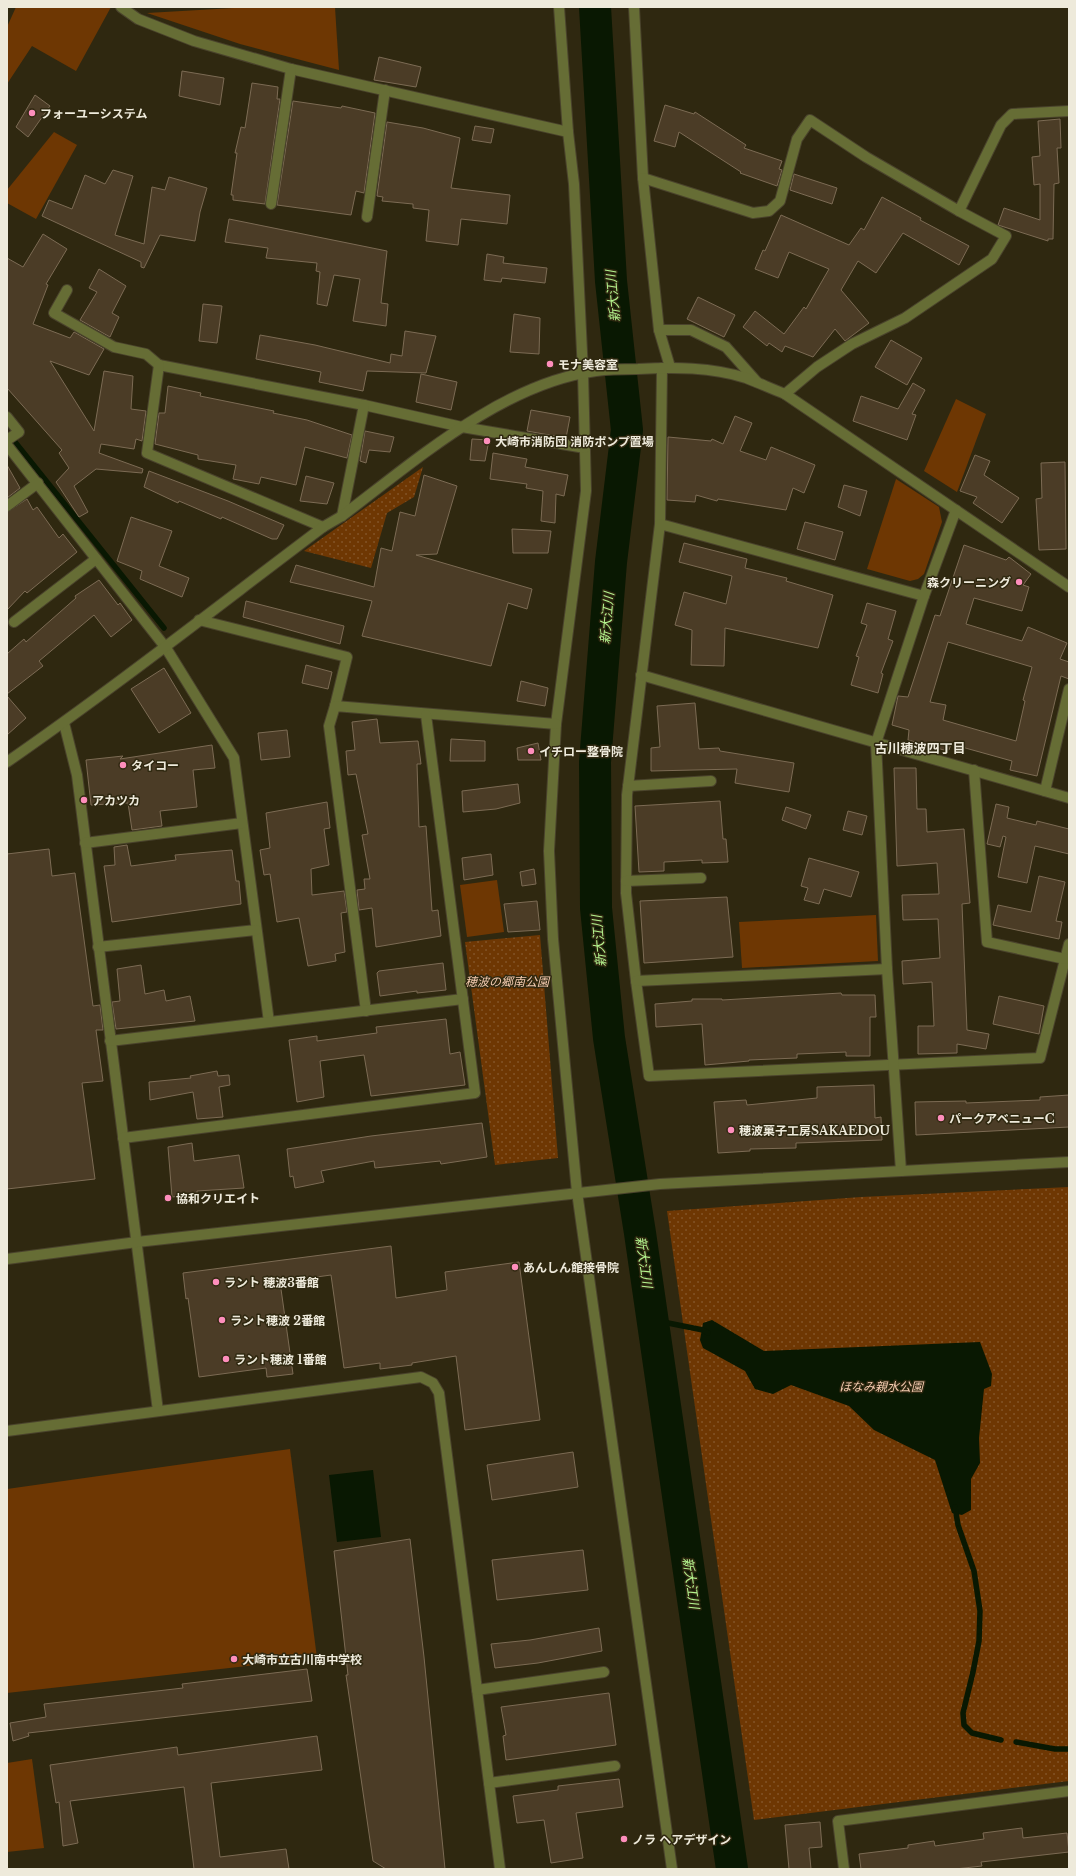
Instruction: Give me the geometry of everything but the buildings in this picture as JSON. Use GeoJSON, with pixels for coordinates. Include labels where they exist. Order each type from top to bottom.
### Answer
{"type":"FeatureCollection","features":[{"type":"Feature","properties":{"kind":"street"},"geometry":{"type":"LineString","coordinates":[[121,7],[138,19],[194,41],[291,69],[568,132]]}},
{"type":"Feature","properties":{"kind":"street"},"geometry":{"type":"LineString","coordinates":[[559,7],[568,132],[574,184],[583,373],[586,491],[556,724],[549,852],[553,939],[577,1192],[672,1869]]}},
{"type":"Feature","properties":{"kind":"street"},"geometry":{"type":"LineString","coordinates":[[634,7],[643,178],[658,330],[666,368],[660,524],[628,786],[626,881],[636,981],[649,1076],[1040,1058],[1069,944]]}},
{"type":"Feature","properties":{"kind":"street"},"geometry":{"type":"LineString","coordinates":[[271,204],[291,69]]}},
{"type":"Feature","properties":{"kind":"street"},"geometry":{"type":"LineString","coordinates":[[367,217],[386,90]]}},
{"type":"Feature","properties":{"kind":"street"},"geometry":{"type":"LineString","coordinates":[[959,211],[1001,124],[1012,114],[1069,111]]}},
{"type":"Feature","properties":{"kind":"street"},"geometry":{"type":"LineString","coordinates":[[643,178],[753,213],[769,211],[780,201],[797,139],[810,120],[866,157],[959,211],[1006,236],[992,259],[906,318],[852,344],[817,367],[785,394]]}},
{"type":"Feature","properties":{"kind":"street"},"geometry":{"type":"LineString","coordinates":[[67,290],[54,313],[114,347],[146,354],[159,365],[364,405],[462,427],[585,448]]}},
{"type":"Feature","properties":{"kind":"street"},"geometry":{"type":"LineString","coordinates":[[658,330],[691,330],[726,347],[760,384]]}},
{"type":"Feature","properties":{"kind":"street"},"geometry":{"type":"LineString","coordinates":[[159,365],[147,453],[323,527]]}},
{"type":"Feature","properties":{"kind":"street"},"geometry":{"type":"LineString","coordinates":[[7,762],[64,723],[166,648],[199,620],[323,527],[342,516],[462,427],[499,405],[533,388],[596,370],[666,368],[710,370],[745,378],[785,394],[1069,587]]}},
{"type":"Feature","properties":{"kind":"street"},"geometry":{"type":"LineString","coordinates":[[342,516],[364,405]]}},
{"type":"Feature","properties":{"kind":"street"},"geometry":{"type":"LineString","coordinates":[[7,417],[19,432],[7,440]]}},
{"type":"Feature","properties":{"kind":"street"},"geometry":{"type":"LineString","coordinates":[[7,444],[166,648],[234,758],[269,1022]]}},
{"type":"Feature","properties":{"kind":"street"},"geometry":{"type":"LineString","coordinates":[[7,506],[38,483]]}},
{"type":"Feature","properties":{"kind":"street"},"geometry":{"type":"LineString","coordinates":[[902,1171],[887,970],[876,743],[924,596],[956,510]]}},
{"type":"Feature","properties":{"kind":"street"},"geometry":{"type":"LineString","coordinates":[[660,524],[924,596]]}},
{"type":"Feature","properties":{"kind":"street"},"geometry":{"type":"LineString","coordinates":[[14,622],[96,559]]}},
{"type":"Feature","properties":{"kind":"street"},"geometry":{"type":"LineString","coordinates":[[199,620],[347,657],[329,726],[366,1011]]}},
{"type":"Feature","properties":{"kind":"street"},"geometry":{"type":"LineString","coordinates":[[641,675],[1069,798]]}},
{"type":"Feature","properties":{"kind":"street"},"geometry":{"type":"LineString","coordinates":[[1045,791],[1069,688]]}},
{"type":"Feature","properties":{"kind":"street"},"geometry":{"type":"LineString","coordinates":[[335,706],[426,715],[556,724]]}},
{"type":"Feature","properties":{"kind":"street"},"geometry":{"type":"LineString","coordinates":[[123,1138],[475,1093],[426,715]]}},
{"type":"Feature","properties":{"kind":"street"},"geometry":{"type":"LineString","coordinates":[[64,723],[77,775],[158,1411]]}},
{"type":"Feature","properties":{"kind":"street"},"geometry":{"type":"LineString","coordinates":[[974,770],[987,942],[1065,959]]}},
{"type":"Feature","properties":{"kind":"street"},"geometry":{"type":"LineString","coordinates":[[628,786],[711,781]]}},
{"type":"Feature","properties":{"kind":"street"},"geometry":{"type":"LineString","coordinates":[[85,843],[242,823]]}},
{"type":"Feature","properties":{"kind":"street"},"geometry":{"type":"LineString","coordinates":[[626,881],[701,878]]}},
{"type":"Feature","properties":{"kind":"street"},"geometry":{"type":"LineString","coordinates":[[98,947],[256,930]]}},
{"type":"Feature","properties":{"kind":"street"},"geometry":{"type":"LineString","coordinates":[[636,981],[887,970]]}},
{"type":"Feature","properties":{"kind":"street"},"geometry":{"type":"LineString","coordinates":[[110,1041],[463,999]]}},
{"type":"Feature","properties":{"kind":"street"},"geometry":{"type":"LineString","coordinates":[[7,1260],[137,1242],[660,1184],[1069,1162]]}},
{"type":"Feature","properties":{"kind":"street"},"geometry":{"type":"LineString","coordinates":[[7,1431],[421,1377],[432,1383],[439,1393],[500,1869]]}},
{"type":"Feature","properties":{"kind":"street"},"geometry":{"type":"LineString","coordinates":[[477,1690],[604,1672]]}},
{"type":"Feature","properties":{"kind":"street"},"geometry":{"type":"LineString","coordinates":[[489,1783],[615,1766]]}},
{"type":"Feature","properties":{"kind":"street"},"geometry":{"type":"LineString","coordinates":[[844,1869],[838,1821],[1069,1791]]}},
{"type":"Feature","properties":{"kind":"green space"},"geometry":{"type":"Polygon","coordinates":[[[16,7],[111,7],[76,71],[32,46],[7,84],[7,27],[16,7]]]}},
{"type":"Feature","properties":{"kind":"green space"},"geometry":{"type":"Polygon","coordinates":[[[251,7],[335,7],[339,70],[240,44],[147,13],[251,7]]]}},
{"type":"Feature","properties":{"kind":"green space"},"geometry":{"type":"Polygon","coordinates":[[[54,132],[77,145],[36,219],[7,203],[7,190],[54,132]]]}},
{"type":"Feature","properties":{"kind":"green space"},"geometry":{"type":"Polygon","coordinates":[[[956,399],[986,414],[957,492],[924,471],[956,399]]]}},
{"type":"Feature","properties":{"kind":"green space"},"geometry":{"type":"Polygon","coordinates":[[[423,467],[414,497],[387,513],[371,568],[304,551],[423,467]]]}},
{"type":"Feature","properties":{"kind":"green space"},"geometry":{"type":"Polygon","coordinates":[[[896,479],[939,507],[942,522],[924,574],[918,579],[910,581],[867,569],[896,479]]]}},
{"type":"Feature","properties":{"kind":"green space"},"geometry":{"type":"Polygon","coordinates":[[[497,880],[504,932],[467,937],[460,885],[497,880]]]}},
{"type":"Feature","properties":{"kind":"green space"},"geometry":{"type":"Polygon","coordinates":[[[876,915],[878,961],[742,968],[739,922],[876,915]]]}},
{"type":"Feature","properties":{"kind":"green space","name":"穂波の郷南公園"},"geometry":{"type":"Polygon","coordinates":[[[540,935],[558,1158],[495,1165],[465,942],[540,935]]]}},
{"type":"Feature","properties":{"kind":"green space","name":"ほなみ親水公園"},"geometry":{"type":"Polygon","coordinates":[[[1069,1187],[1069,1781],[754,1820],[667,1211],[861,1197],[1069,1187]]]}},
{"type":"Feature","properties":{"kind":"green space"},"geometry":{"type":"Polygon","coordinates":[[[290,1449],[317,1658],[7,1693],[7,1489],[290,1449]]]}},
{"type":"Feature","properties":{"kind":"green space"},"geometry":{"type":"Polygon","coordinates":[[[32,1759],[44,1848],[7,1852],[7,1763],[32,1759]]]}},
{"type":"Feature","properties":{"kind":"shaded area"},"geometry":{"type":"Polygon","coordinates":[[[712,1320],[764,1351],[980,1342],[992,1374],[991,1386],[984,1389],[979,1438],[980,1463],[971,1479],[971,1510],[962,1515],[952,1513],[935,1460],[874,1430],[849,1406],[791,1385],[773,1394],[755,1389],[745,1371],[703,1348],[700,1340],[703,1323],[712,1320]]]}},
{"type":"Feature","properties":{"kind":"shaded area"},"geometry":{"type":"Polygon","coordinates":[[[373,1470],[381,1537],[337,1542],[329,1475],[373,1470]]]}},
{"type":"Feature","properties":{"kind":"waterway","name":"新大江川"},"geometry":{"type":"LineString","coordinates":[[595,7],[611,281],[627,430],[611,562],[595,762],[596,908],[609,1038],[640,1233],[732,1869]]}},
{"type":"Feature","properties":{"kind":"waterway"},"geometry":{"type":"LineString","coordinates":[[15,442],[164,628]]}},
{"type":"Feature","properties":{"kind":"waterway"},"geometry":{"type":"LineString","coordinates":[[653,1320],[703,1330],[708,1333]]}},
{"type":"Feature","properties":{"kind":"waterway"},"geometry":{"type":"LineString","coordinates":[[955,1507],[958,1525],[974,1571],[980,1611],[979,1641],[963,1713],[964,1725],[972,1733],[1001,1740]]}},
{"type":"Feature","properties":{"kind":"waterway"},"geometry":{"type":"LineString","coordinates":[[1016,1742],[1055,1749],[1069,1749]]}},
{"type":"Feature","properties":{"kind":"place","name":"フォーユーシステム"},"geometry":{"type":"Point","coordinates":[32,113]}},
{"type":"Feature","properties":{"kind":"place","name":"モナ美容室"},"geometry":{"type":"Point","coordinates":[550,364]}},
{"type":"Feature","properties":{"kind":"place","name":"大崎市消防団 消防ポンプ置場"},"geometry":{"type":"Point","coordinates":[487,441]}},
{"type":"Feature","properties":{"kind":"place","name":"森クリーニング"},"geometry":{"type":"Point","coordinates":[1019,582]}},
{"type":"Feature","properties":{"kind":"place","name":"イチロー整骨院"},"geometry":{"type":"Point","coordinates":[531,751]}},
{"type":"Feature","properties":{"kind":"place","name":"タイコー"},"geometry":{"type":"Point","coordinates":[123,765]}},
{"type":"Feature","properties":{"kind":"place","name":"アカツカ"},"geometry":{"type":"Point","coordinates":[84,800]}},
{"type":"Feature","properties":{"kind":"place","name":"パークアベニューC"},"geometry":{"type":"Point","coordinates":[941,1118]}},
{"type":"Feature","properties":{"kind":"place","name":"穂波菓子工房SAKAEDOU"},"geometry":{"type":"Point","coordinates":[731,1130]}},
{"type":"Feature","properties":{"kind":"place","name":"協和クリエイト"},"geometry":{"type":"Point","coordinates":[168,1198]}},
{"type":"Feature","properties":{"kind":"place","name":"あんしん館接骨院"},"geometry":{"type":"Point","coordinates":[515,1267]}},
{"type":"Feature","properties":{"kind":"place","name":"ラント 穂波3番館"},"geometry":{"type":"Point","coordinates":[216,1282]}},
{"type":"Feature","properties":{"kind":"place","name":"ラント穂波 2番館"},"geometry":{"type":"Point","coordinates":[222,1320]}},
{"type":"Feature","properties":{"kind":"place","name":"ラント穂波 1番館"},"geometry":{"type":"Point","coordinates":[226,1359]}},
{"type":"Feature","properties":{"kind":"place","name":"大崎市立古川南中学校"},"geometry":{"type":"Point","coordinates":[234,1659]}},
{"type":"Feature","properties":{"kind":"place","name":"ノラ ヘアデザイン"},"geometry":{"type":"Point","coordinates":[624,1839]}},
{"type":"Feature","properties":{"kind":"district","name":"古川穂波四丁目"},"geometry":{"type":"Point","coordinates":[920,748]}}]}
